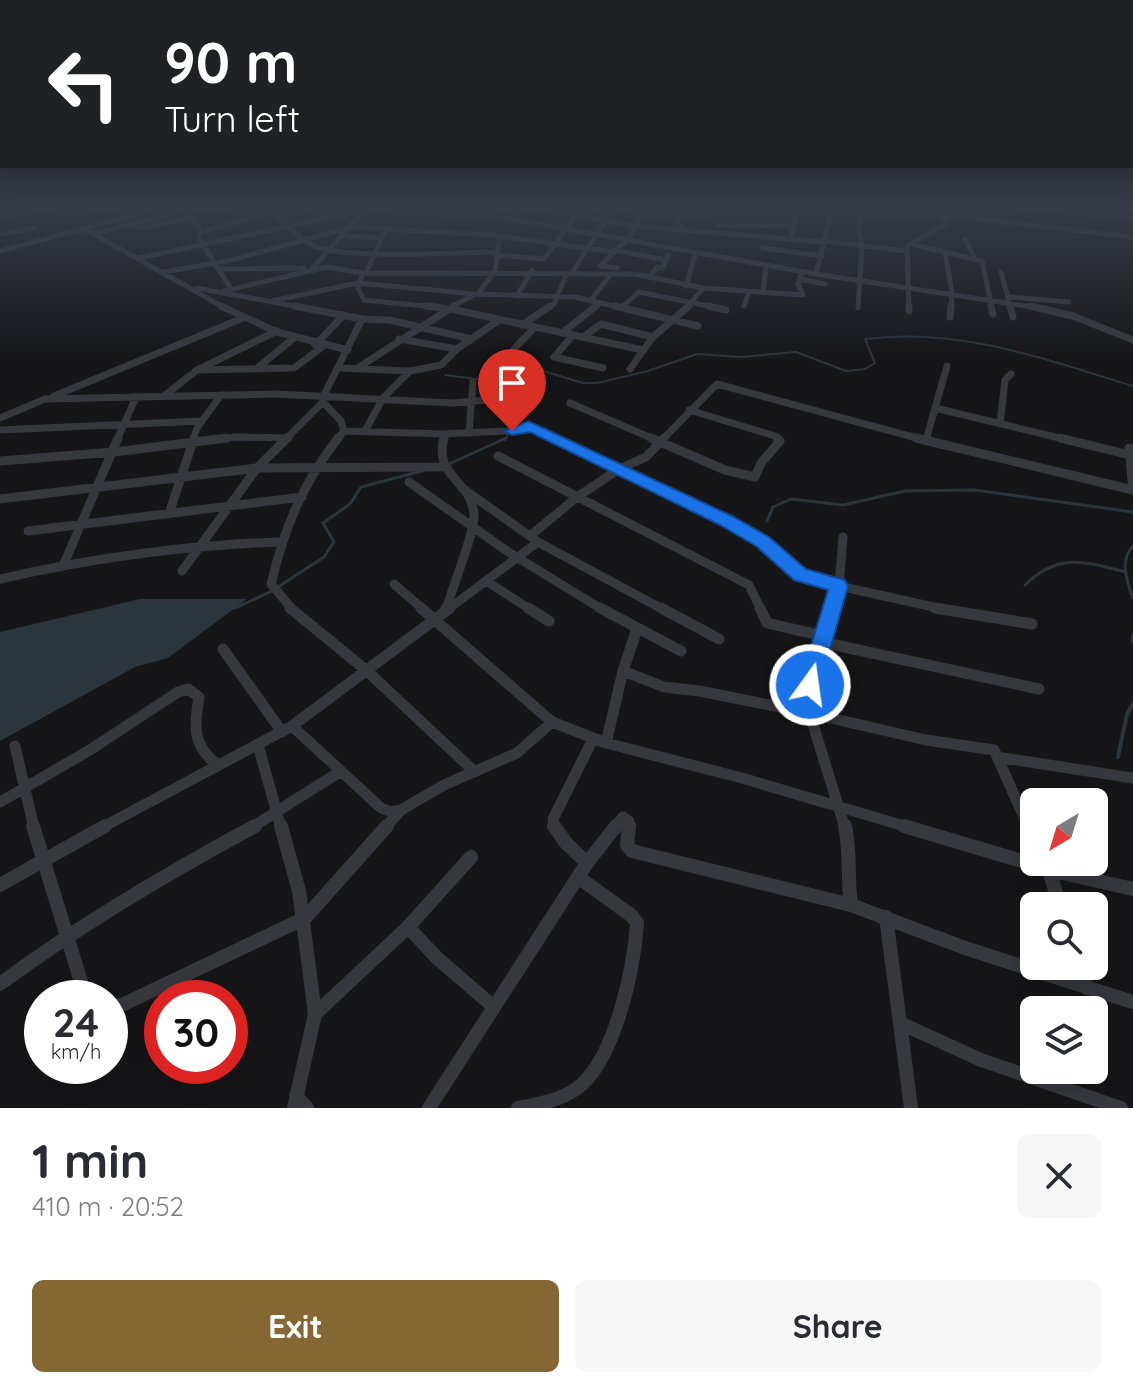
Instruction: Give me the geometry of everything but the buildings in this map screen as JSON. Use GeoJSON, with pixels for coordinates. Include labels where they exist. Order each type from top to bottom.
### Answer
{"type":"FeatureCollection","features":[{"type":"Feature","properties":{"kind":"street"},"geometry":{"type":"LineString","coordinates":[[139,258],[145,257]]}},
{"type":"Feature","properties":{"kind":"street"},"geometry":{"type":"LineString","coordinates":[[212,257],[231,289]]}},
{"type":"Feature","properties":{"kind":"street"},"geometry":{"type":"LineString","coordinates":[[218,266],[248,257]]}},
{"type":"Feature","properties":{"kind":"street"},"geometry":{"type":"LineString","coordinates":[[313,269],[320,257]]}},
{"type":"Feature","properties":{"kind":"street"},"geometry":{"type":"LineString","coordinates":[[358,283],[374,257]]}},
{"type":"Feature","properties":{"kind":"street"},"geometry":{"type":"LineString","coordinates":[[356,369],[418,327],[477,294],[495,271],[496,257]]}},
{"type":"Feature","properties":{"kind":"street"},"geometry":{"type":"LineString","coordinates":[[516,257],[546,257]]}},
{"type":"Feature","properties":{"kind":"street"},"geometry":{"type":"LineString","coordinates":[[522,325],[554,304],[555,296],[582,257]]}},
{"type":"Feature","properties":{"kind":"street"},"geometry":{"type":"LineString","coordinates":[[609,257],[600,266],[703,288],[803,295],[798,284],[801,276]]}},
{"type":"Feature","properties":{"kind":"street"},"geometry":{"type":"LineString","coordinates":[[646,257],[665,260]]}},
{"type":"Feature","properties":{"kind":"street"},"geometry":{"type":"LineString","coordinates":[[649,277],[658,267],[663,268],[667,257]]}},
{"type":"Feature","properties":{"kind":"street"},"geometry":{"type":"LineString","coordinates":[[686,286],[695,257]]}},
{"type":"Feature","properties":{"kind":"street"},"geometry":{"type":"LineString","coordinates":[[724,257],[764,265],[825,284]]}},
{"type":"Feature","properties":{"kind":"street"},"geometry":{"type":"LineString","coordinates":[[763,293],[764,257]]}},
{"type":"Feature","properties":{"kind":"street"},"geometry":{"type":"LineString","coordinates":[[816,274],[822,257]]}},
{"type":"Feature","properties":{"kind":"street"},"geometry":{"type":"LineString","coordinates":[[858,309],[861,257]]}},
{"type":"Feature","properties":{"kind":"street"},"geometry":{"type":"LineString","coordinates":[[906,257],[909,311]]}},
{"type":"Feature","properties":{"kind":"street"},"geometry":{"type":"LineString","coordinates":[[946,257],[952,293],[950,317]]}},
{"type":"Feature","properties":{"kind":"street"},"geometry":{"type":"LineString","coordinates":[[965,257],[982,262],[993,314]]}},
{"type":"Feature","properties":{"kind":"street"},"geometry":{"type":"LineString","coordinates":[[139,258],[243,318],[319,346],[348,350]]}},
{"type":"Feature","properties":{"kind":"street"},"geometry":{"type":"LineString","coordinates":[[517,296],[532,272],[529,259]]}},
{"type":"Feature","properties":{"kind":"street"},"geometry":{"type":"LineString","coordinates":[[163,272],[218,266],[313,269]]}},
{"type":"Feature","properties":{"kind":"street"},"geometry":{"type":"LineString","coordinates":[[221,292],[329,267],[365,273],[495,271],[635,274]]}},
{"type":"Feature","properties":{"kind":"street"},"geometry":{"type":"LineString","coordinates":[[1001,272],[1013,317]]}},
{"type":"Feature","properties":{"kind":"street"},"geometry":{"type":"LineString","coordinates":[[591,300],[611,274]]}},
{"type":"Feature","properties":{"kind":"street"},"geometry":{"type":"LineString","coordinates":[[801,276],[816,274],[990,299],[1069,302]]}},
{"type":"Feature","properties":{"kind":"street"},"geometry":{"type":"LineString","coordinates":[[182,571],[257,468],[289,438],[323,398],[348,350],[364,300],[358,283]]}},
{"type":"Feature","properties":{"kind":"street"},"geometry":{"type":"LineString","coordinates":[[267,302],[358,283],[591,300],[698,326]]}},
{"type":"Feature","properties":{"kind":"street"},"geometry":{"type":"LineString","coordinates":[[190,287],[472,339]]}},
{"type":"Feature","properties":{"kind":"street"},"geometry":{"type":"LineString","coordinates":[[630,369],[653,337],[693,303],[703,288]]}},
{"type":"Feature","properties":{"kind":"street"},"geometry":{"type":"LineString","coordinates":[[621,308],[639,292],[726,310]]}},
{"type":"Feature","properties":{"kind":"street"},"geometry":{"type":"LineString","coordinates":[[744,306],[749,292]]}},
{"type":"Feature","properties":{"kind":"street"},"geometry":{"type":"LineString","coordinates":[[1010,299],[1073,316],[1133,340]]}},
{"type":"Feature","properties":{"kind":"street"},"geometry":{"type":"LineString","coordinates":[[364,300],[451,309],[643,350]]}},
{"type":"Feature","properties":{"kind":"street"},"geometry":{"type":"LineString","coordinates":[[562,333],[601,303]]}},
{"type":"Feature","properties":{"kind":"street"},"geometry":{"type":"LineString","coordinates":[[197,370],[296,367],[319,346],[344,315]]}},
{"type":"Feature","properties":{"kind":"street"},"geometry":{"type":"LineString","coordinates":[[0,418],[243,318]]}},
{"type":"Feature","properties":{"kind":"street"},"geometry":{"type":"LineString","coordinates":[[340,368],[410,371],[441,365],[457,349],[499,320]]}},
{"type":"Feature","properties":{"kind":"street"},"geometry":{"type":"LineString","coordinates":[[583,337],[601,324],[653,337]]}},
{"type":"Feature","properties":{"kind":"street"},"geometry":{"type":"LineString","coordinates":[[514,349],[535,327]]}},
{"type":"Feature","properties":{"kind":"street"},"geometry":{"type":"LineString","coordinates":[[164,396],[197,370],[277,331]]}},
{"type":"Feature","properties":{"kind":"street"},"geometry":{"type":"LineString","coordinates":[[573,335],[554,357],[603,368]]}},
{"type":"Feature","properties":{"kind":"street"},"geometry":{"type":"LineString","coordinates":[[255,370],[294,338]]}},
{"type":"Feature","properties":{"kind":"street"},"geometry":{"type":"LineString","coordinates":[[399,339],[457,349]]}},
{"type":"Feature","properties":{"kind":"street"},"geometry":{"type":"LineString","coordinates":[[926,441],[947,366]]}},
{"type":"Feature","properties":{"kind":"street"},"geometry":{"type":"LineString","coordinates":[[365,431],[394,382],[410,371]]}},
{"type":"Feature","properties":{"kind":"street"},"geometry":{"type":"LineString","coordinates":[[1000,424],[1005,380],[1011,374]]}},
{"type":"Feature","properties":{"kind":"street"},"geometry":{"type":"LineString","coordinates":[[469,433],[473,382]]}},
{"type":"Feature","properties":{"kind":"street"},"geometry":{"type":"LineString","coordinates":[[0,885],[287,729],[516,558],[577,497],[619,469],[646,457],[717,384],[926,441],[1133,490],[1131,452],[935,408]]}},
{"type":"Feature","properties":{"kind":"street"},"geometry":{"type":"LineString","coordinates":[[45,399],[221,395],[383,397],[452,403],[499,399]]}},
{"type":"Feature","properties":{"kind":"street"},"geometry":{"type":"LineString","coordinates":[[169,514],[192,442],[202,421],[221,395]]}},
{"type":"Feature","properties":{"kind":"street"},"geometry":{"type":"LineString","coordinates":[[63,566],[136,397]]}},
{"type":"Feature","properties":{"kind":"street"},"geometry":{"type":"LineString","coordinates":[[323,398],[341,421],[344,431]]}},
{"type":"Feature","properties":{"kind":"street"},"geometry":{"type":"LineString","coordinates":[[570,403],[725,470],[755,477],[761,463],[780,441],[775,436],[689,410]]}},
{"type":"Feature","properties":{"kind":"street"},"geometry":{"type":"LineString","coordinates":[[0,430],[202,421]]}},
{"type":"Feature","properties":{"kind":"street"},"geometry":{"type":"LineString","coordinates":[[344,431],[445,434],[524,430],[528,425],[763,541],[800,575],[906,603],[1032,624]]}},
{"type":"Feature","properties":{"kind":"street"},"geometry":{"type":"LineString","coordinates":[[344,431],[315,466],[281,542],[271,584],[276,594],[367,671],[475,772]]}},
{"type":"Feature","properties":{"kind":"street"},"geometry":{"type":"LineString","coordinates":[[445,434],[440,457],[443,467],[472,503],[475,516],[445,612]]}},
{"type":"Feature","properties":{"kind":"street"},"geometry":{"type":"LineString","coordinates":[[0,461],[250,436],[289,438]]}},
{"type":"Feature","properties":{"kind":"street"},"geometry":{"type":"LineString","coordinates":[[498,456],[749,585],[767,623],[822,639],[1039,689]]}},
{"type":"Feature","properties":{"kind":"street"},"geometry":{"type":"LineString","coordinates":[[0,499],[257,468],[443,467]]}},
{"type":"Feature","properties":{"kind":"street"},"geometry":{"type":"LineString","coordinates":[[409,482],[516,558],[637,629],[681,651]]}},
{"type":"Feature","properties":{"kind":"street"},"geometry":{"type":"LineString","coordinates":[[462,488],[534,539],[719,639]]}},
{"type":"Feature","properties":{"kind":"street"},"geometry":{"type":"LineString","coordinates":[[28,531],[302,497]]}},
{"type":"Feature","properties":{"kind":"street"},"geometry":{"type":"LineString","coordinates":[[843,537],[839,586],[831,620],[822,639],[807,705],[840,806],[851,855],[848,883],[851,905]]}},
{"type":"Feature","properties":{"kind":"street"},"geometry":{"type":"LineString","coordinates":[[0,579],[63,566],[242,543],[281,542]]}},
{"type":"Feature","properties":{"kind":"street"},"geometry":{"type":"LineString","coordinates":[[486,581],[549,621]]}},
{"type":"Feature","properties":{"kind":"street"},"geometry":{"type":"LineString","coordinates":[[394,584],[552,722],[600,741],[1020,858]]}},
{"type":"Feature","properties":{"kind":"street"},"geometry":{"type":"LineString","coordinates":[[587,863],[560,836],[553,826],[553,819],[600,741],[637,629]]}},
{"type":"Feature","properties":{"kind":"street"},"geometry":{"type":"LineString","coordinates":[[223,649],[287,729],[341,771],[381,808],[391,812],[401,810],[517,753],[552,722]]}},
{"type":"Feature","properties":{"kind":"street"},"geometry":{"type":"LineString","coordinates":[[623,671],[664,687],[700,691],[809,713],[879,731],[994,750],[1020,807]]}},
{"type":"Feature","properties":{"kind":"street"},"geometry":{"type":"LineString","coordinates":[[0,802],[128,726],[178,692],[188,689],[199,697],[193,736],[204,756],[218,765]]}},
{"type":"Feature","properties":{"kind":"street"},"geometry":{"type":"LineString","coordinates":[[258,745],[305,918],[315,1014],[299,1104]]}},
{"type":"Feature","properties":{"kind":"street"},"geometry":{"type":"LineString","coordinates":[[15,746],[22,791],[81,980]]}},
{"type":"Feature","properties":{"kind":"street"},"geometry":{"type":"LineString","coordinates":[[997,757],[1133,778]]}},
{"type":"Feature","properties":{"kind":"street"},"geometry":{"type":"LineString","coordinates":[[0,984],[68,934],[154,881],[277,814],[341,771]]}},
{"type":"Feature","properties":{"kind":"street"},"geometry":{"type":"LineString","coordinates":[[128,1002],[305,918],[401,810]]}},
{"type":"Feature","properties":{"kind":"street"},"geometry":{"type":"LineString","coordinates":[[429,1108],[587,863],[623,817],[629,821],[627,845],[632,851],[851,905],[1133,1002]]}},
{"type":"Feature","properties":{"kind":"street"},"geometry":{"type":"LineString","coordinates":[[315,1014],[408,927],[471,857]]}},
{"type":"Feature","properties":{"kind":"street"},"geometry":{"type":"LineString","coordinates":[[1086,876],[1133,889]]}},
{"type":"Feature","properties":{"kind":"street"},"geometry":{"type":"LineString","coordinates":[[518,1108],[562,1103],[594,1074],[606,1052],[637,923],[632,916],[578,877]]}},
{"type":"Feature","properties":{"kind":"street"},"geometry":{"type":"LineString","coordinates":[[886,917],[911,1108]]}},
{"type":"Feature","properties":{"kind":"street"},"geometry":{"type":"LineString","coordinates":[[408,927],[437,958],[494,1007]]}},
{"type":"Feature","properties":{"kind":"street"},"geometry":{"type":"LineString","coordinates":[[1084,980],[1087,988]]}},
{"type":"Feature","properties":{"kind":"street"},"geometry":{"type":"LineString","coordinates":[[900,1023],[953,1050],[1022,1077],[1121,1108]]}},
{"type":"Feature","properties":{"kind":"shaded area"},"geometry":{"type":"Polygon","coordinates":[[[140,599],[247,599],[168,658],[135,667],[0,741],[0,632],[140,599]]]}},
{"type":"Feature","properties":{"kind":"waterway"},"geometry":{"type":"LineString","coordinates":[[445,375],[483,380],[520,369],[543,371],[583,383],[597,383],[648,371],[697,354],[741,357],[796,352],[846,371],[865,369],[875,363],[865,339],[900,336],[968,341],[1001,348],[1133,386]]}},
{"type":"Feature","properties":{"kind":"waterway"},"geometry":{"type":"LineString","coordinates":[[505,440],[534,389],[527,371]]}},
{"type":"Feature","properties":{"kind":"waterway"},"geometry":{"type":"LineString","coordinates":[[449,464],[506,438]]}},
{"type":"Feature","properties":{"kind":"waterway"},"geometry":{"type":"LineString","coordinates":[[278,587],[324,557],[334,542],[323,523],[350,504],[361,487],[422,471]]}},
{"type":"Feature","properties":{"kind":"waterway"},"geometry":{"type":"LineString","coordinates":[[767,521],[773,507],[791,499],[843,505],[905,491],[974,490],[1133,512]]}},
{"type":"Feature","properties":{"kind":"waterway"},"geometry":{"type":"LineString","coordinates":[[1133,546],[1125,564],[1133,598]]}},
{"type":"Feature","properties":{"kind":"waterway"},"geometry":{"type":"LineString","coordinates":[[1025,585],[1049,568],[1073,562],[1126,572]]}},
{"type":"Feature","properties":{"kind":"waterway"},"geometry":{"type":"LineString","coordinates":[[235,608],[272,591]]}},
{"type":"Feature","properties":{"kind":"waterway"},"geometry":{"type":"LineString","coordinates":[[1133,636],[1133,641]]}},
{"type":"Feature","properties":{"kind":"waterway"},"geometry":{"type":"LineString","coordinates":[[1118,757],[1127,714],[1133,704]]}},
{"type":"Feature","properties":{"kind":"route"},"geometry":{"type":"LineString","coordinates":[[512,431],[524,430],[528,425],[726,520],[763,541],[800,575],[839,586],[810,685]]}}]}
